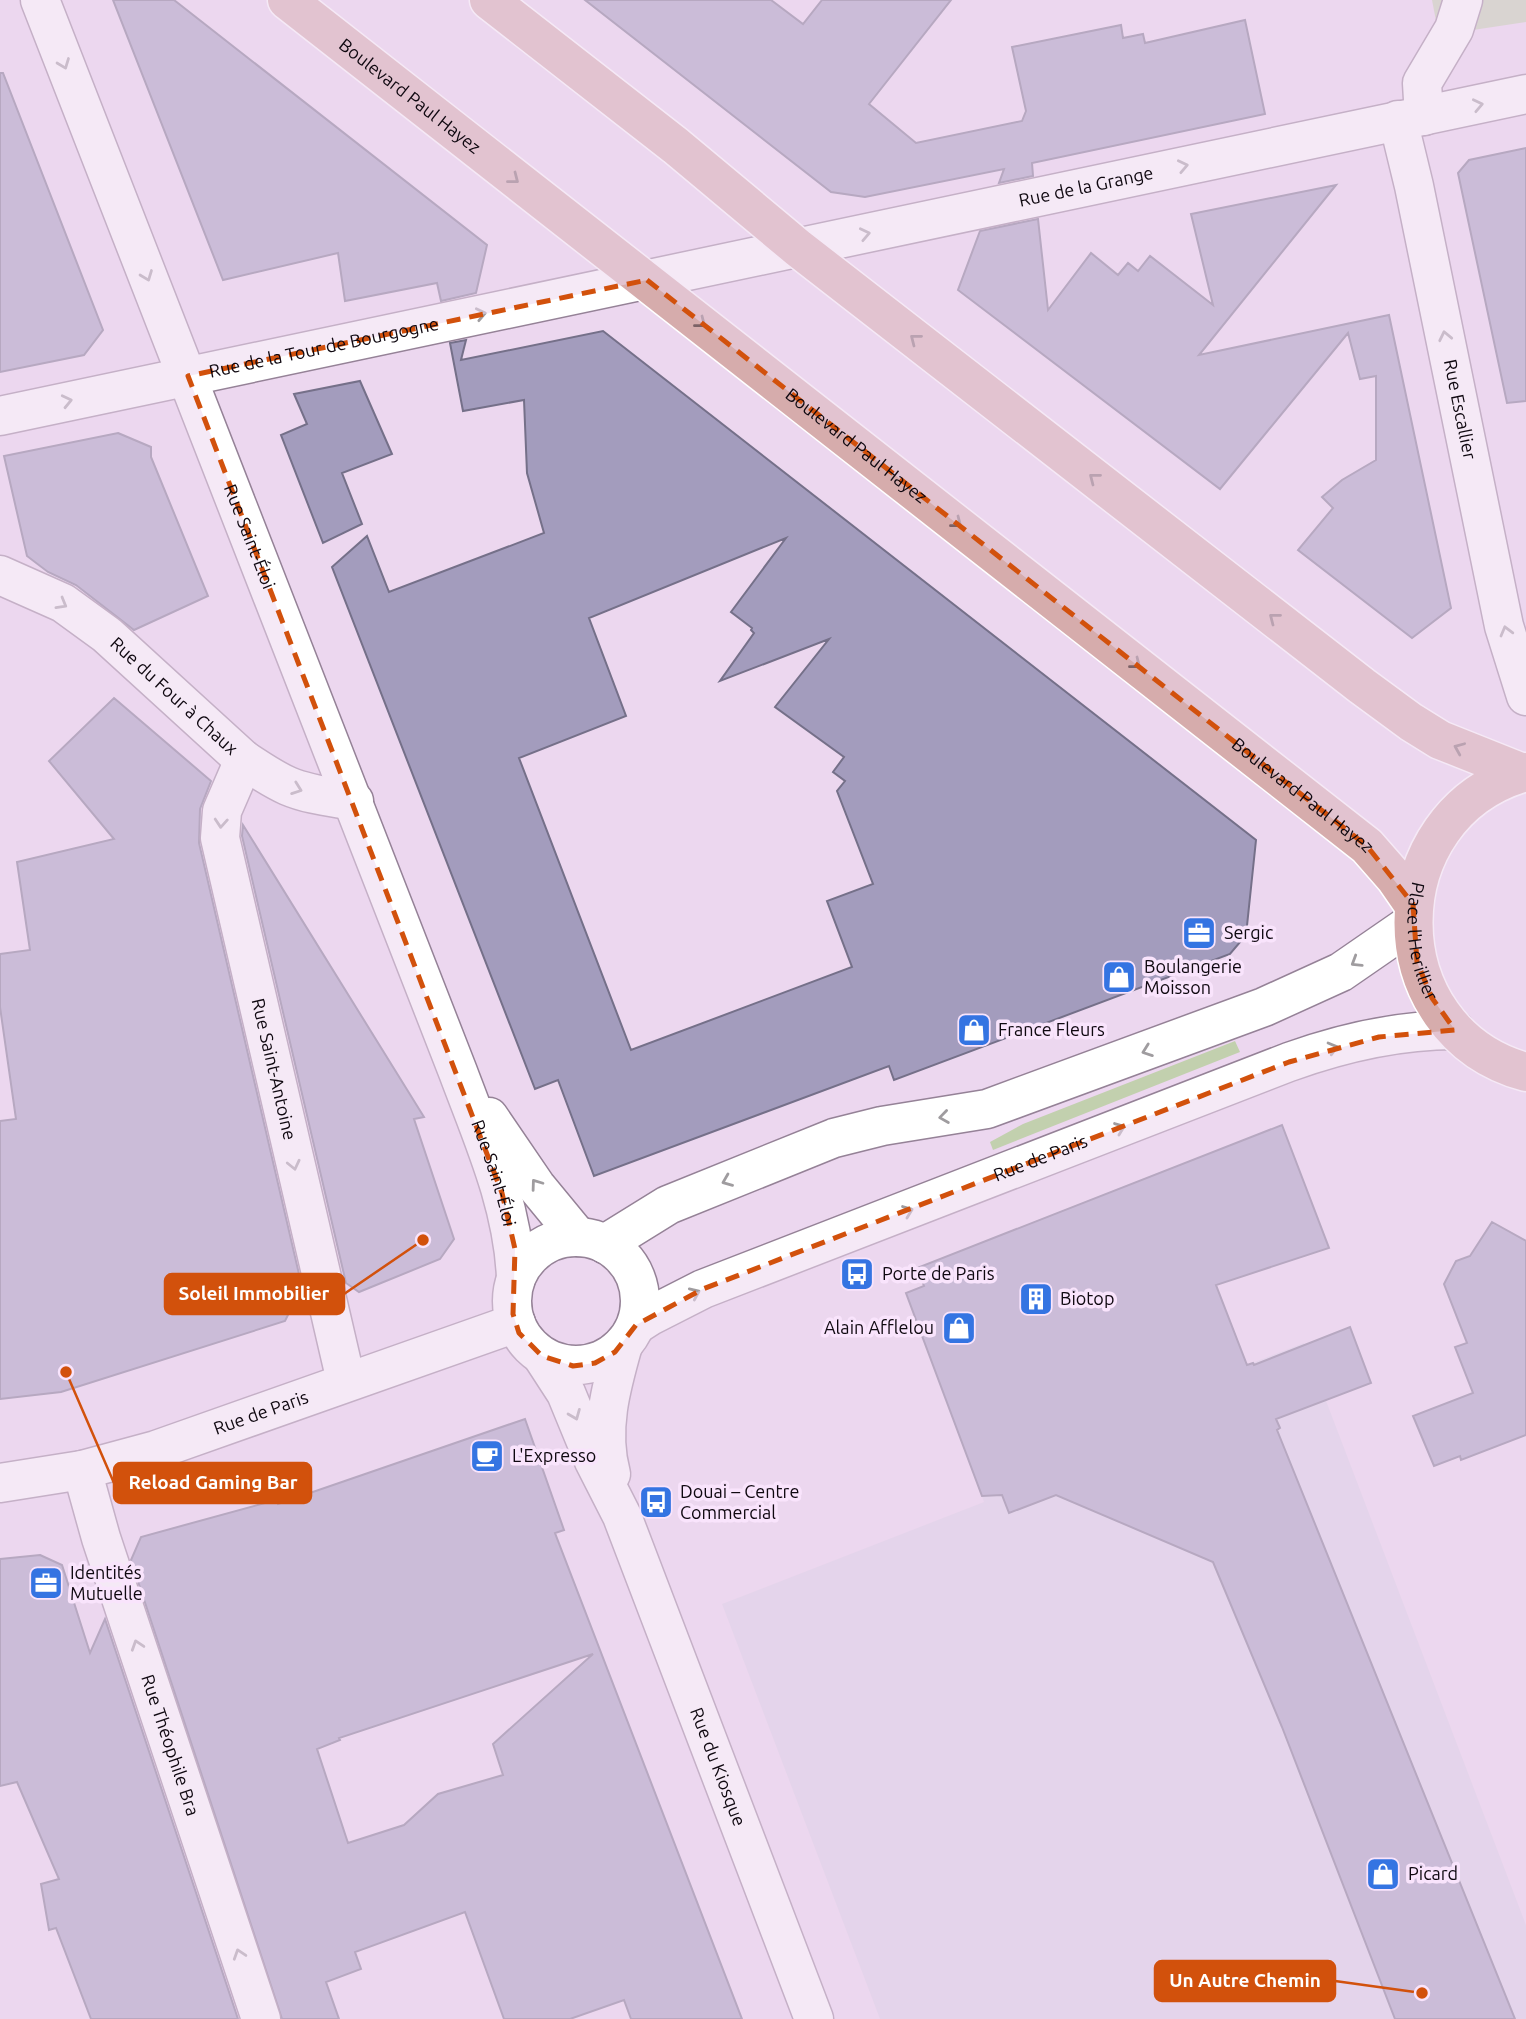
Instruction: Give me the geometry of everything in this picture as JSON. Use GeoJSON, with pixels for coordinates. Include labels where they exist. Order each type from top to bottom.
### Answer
{"type":"FeatureCollection","features":[{"type":"Feature","properties":{"kind":"main road","name":"Boulevard Paul Hayez"},"geometry":{"type":"LineString","coordinates":[[287,0],[1367,846],[1395,878],[1413,914]]}},
{"type":"Feature","properties":{"kind":"main road"},"geometry":{"type":"LineString","coordinates":[[489,0],[676,146],[798,248],[1401,715],[1440,740],[1525,773]]}},
{"type":"Feature","properties":{"kind":"main road","name":"Place l'Herillier"},"geometry":{"type":"LineString","coordinates":[[1522,1074],[1482,1052],[1455,1030],[1443,1015],[1423,981],[1413,943],[1413,914],[1423,865],[1442,830],[1455,814],[1486,789],[1525,773]]}},
{"type":"Feature","properties":{"kind":"street","name":"Rue Saint-Éloi"},"geometry":{"type":"LineString","coordinates":[[40,0],[458,1072],[508,1212],[515,1249],[516,1278]]}},
{"type":"Feature","properties":{"kind":"street","name":"Rue Escallier"},"geometry":{"type":"LineString","coordinates":[[1463,0],[1454,29],[1422,83],[1411,118],[1414,186],[1504,626],[1526,696]]}},
{"type":"Feature","properties":{"kind":"street","name":"Rue de la Grange"},"geometry":{"type":"LineString","coordinates":[[647,280],[1526,94]]}},
{"type":"Feature","properties":{"kind":"street","name":"Rue de la Tour de Bourgogne"},"geometry":{"type":"LineString","coordinates":[[0,416],[647,280]]}},
{"type":"Feature","properties":{"kind":"street","name":"Rue du Four à Chaux"},"geometry":{"type":"LineString","coordinates":[[0,575],[62,603],[107,635],[244,760],[288,786],[307,793],[354,801]]}},
{"type":"Feature","properties":{"kind":"street","name":"Rue Saint-Antoine"},"geometry":{"type":"LineString","coordinates":[[244,760],[222,811],[220,838],[346,1381]]}},
{"type":"Feature","properties":{"kind":"street"},"geometry":{"type":"LineString","coordinates":[[592,1241],[627,1263],[637,1282],[640,1304],[629,1335],[606,1359],[584,1365],[562,1364],[542,1356],[526,1342],[516,1323],[512,1305],[516,1278],[528,1259],[545,1245],[556,1240],[592,1241],[668,1205],[834,1138],[870,1128],[987,1109],[1264,1007],[1341,972],[1413,914]]}},
{"type":"Feature","properties":{"kind":"street","name":"Rue de Paris"},"geometry":{"type":"LineString","coordinates":[[629,1335],[650,1316],[703,1289],[1289,1062],[1379,1037],[1412,1031],[1455,1030]]}},
{"type":"Feature","properties":{"kind":"street","name":"Rue Saint-Éloi"},"geometry":{"type":"LineString","coordinates":[[458,1072],[536,1186],[592,1241]]}},
{"type":"Feature","properties":{"kind":"street","name":"Rue de Paris"},"geometry":{"type":"LineString","coordinates":[[0,1483],[82,1470],[156,1450],[516,1323]]}},
{"type":"Feature","properties":{"kind":"street","name":"Rue du Kiosque"},"geometry":{"type":"LineString","coordinates":[[622,1516],[607,1458],[606,1441],[608,1404],[629,1335]]}},
{"type":"Feature","properties":{"kind":"street","name":"Rue du Kiosque"},"geometry":{"type":"LineString","coordinates":[[542,1356],[566,1394],[594,1461],[622,1516],[814,2019]]}},
{"type":"Feature","properties":{"kind":"street","name":"Rue Théophile Bra"},"geometry":{"type":"LineString","coordinates":[[82,1470],[101,1538],[261,2019]]}},
{"type":"Feature","properties":{"kind":"highlighted area"},"geometry":{"type":"Polygon","coordinates":[[[647,280],[1367,846],[1413,904],[1417,962],[1432,998],[1455,1030],[1379,1037],[1289,1062],[703,1289],[636,1325],[615,1352],[595,1363],[573,1366],[542,1356],[519,1333],[513,1314],[515,1249],[502,1193],[188,376],[647,280]]]}},
{"type":"Feature","properties":{"kind":"shaded area"},"geometry":{"type":"Polygon","coordinates":[[[1170,1168],[1247,1365],[1304,1343],[1526,1925],[1526,2019],[880,2019],[722,1604],[984,1502],[906,1293],[924,1286],[917,1268],[1170,1168]]]}},
{"type":"Feature","properties":{"kind":"green space"},"geometry":{"type":"Polygon","coordinates":[[[1432,0],[1526,0],[1526,22],[1473,30],[1436,21],[1432,0]]]}},
{"type":"Feature","properties":{"kind":"green space"},"geometry":{"type":"Polygon","coordinates":[[[1235,1041],[1240,1052],[993,1150],[990,1142],[1023,1124],[1235,1041]]]}},
{"type":"Feature","properties":{"kind":"building"},"geometry":{"type":"Polygon","coordinates":[[[113,0],[174,0],[487,245],[476,293],[441,301],[437,283],[345,301],[338,253],[223,280],[113,0]]]}},
{"type":"Feature","properties":{"kind":"building"},"geometry":{"type":"Polygon","coordinates":[[[585,0],[771,0],[803,24],[822,0],[951,0],[869,104],[916,143],[1022,121],[1026,111],[1012,47],[1121,25],[1123,38],[1143,34],[1145,43],[1245,20],[1265,114],[1032,163],[1033,176],[999,183],[1004,169],[865,197],[831,192],[585,0]]]}},
{"type":"Feature","properties":{"kind":"building"},"geometry":{"type":"Polygon","coordinates":[[[0,73],[3,73],[103,330],[84,355],[0,372],[0,73]]]}},
{"type":"Feature","properties":{"kind":"building"},"geometry":{"type":"Polygon","coordinates":[[[1526,148],[1526,401],[1507,403],[1458,173],[1469,160],[1526,148]]]}},
{"type":"Feature","properties":{"kind":"building"},"geometry":{"type":"Polygon","coordinates":[[[1336,185],[1199,355],[1389,315],[1451,608],[1412,638],[1298,550],[1333,508],[1322,497],[1342,480],[1376,460],[1376,376],[1360,379],[1348,333],[1220,489],[958,290],[980,231],[1038,219],[1048,310],[1091,253],[1118,275],[1128,263],[1138,271],[1150,256],[1213,305],[1191,214],[1336,185]]]}},
{"type":"Feature","properties":{"kind":"building"},"geometry":{"type":"Polygon","coordinates":[[[603,331],[1256,840],[1246,935],[1230,954],[894,1080],[889,1066],[594,1176],[558,1080],[535,1089],[332,567],[367,536],[389,592],[544,533],[527,473],[524,400],[463,411],[450,343],[466,340],[461,360],[603,331]],[[786,538],[589,618],[626,716],[519,758],[631,1050],[852,967],[827,901],[873,884],[837,791],[845,781],[833,772],[844,757],[775,707],[829,639],[720,681],[754,633],[752,628],[731,612],[786,538]]]}},
{"type":"Feature","properties":{"kind":"building"},"geometry":{"type":"Polygon","coordinates":[[[360,381],[392,454],[342,473],[362,524],[323,543],[281,435],[307,424],[294,394],[360,381]]]}},
{"type":"Feature","properties":{"kind":"building"},"geometry":{"type":"Polygon","coordinates":[[[118,433],[151,447],[151,457],[208,596],[134,630],[76,585],[48,572],[27,556],[4,456],[118,433]]]}},
{"type":"Feature","properties":{"kind":"building"},"geometry":{"type":"Polygon","coordinates":[[[114,698],[211,781],[200,809],[199,843],[302,1287],[285,1321],[61,1392],[0,1399],[0,1121],[16,1119],[0,1007],[0,954],[30,950],[17,862],[114,839],[49,761],[114,698]]]}},
{"type":"Feature","properties":{"kind":"building"},"geometry":{"type":"Polygon","coordinates":[[[243,825],[424,1117],[414,1119],[454,1239],[440,1259],[359,1292],[346,1283],[242,836],[243,825]]]}},
{"type":"Feature","properties":{"kind":"building"},"geometry":{"type":"Polygon","coordinates":[[[1282,1125],[1329,1248],[1216,1285],[1247,1365],[1254,1365],[1350,1327],[1371,1383],[1276,1419],[1280,1428],[1277,1430],[1515,2019],[1395,2019],[1282,1727],[1213,1562],[1056,1495],[1009,1513],[1002,1495],[982,1496],[906,1293],[924,1286],[917,1268],[1282,1125]]]}},
{"type":"Feature","properties":{"kind":"building"},"geometry":{"type":"Polygon","coordinates":[[[1492,1222],[1526,1241],[1526,1435],[1461,1460],[1460,1456],[1434,1466],[1413,1416],[1473,1393],[1455,1347],[1467,1343],[1444,1284],[1456,1261],[1470,1256],[1492,1222]]]}},
{"type":"Feature","properties":{"kind":"building"},"geometry":{"type":"Polygon","coordinates":[[[525,1419],[564,1530],[555,1533],[742,2019],[631,2019],[624,2000],[570,2019],[504,2019],[465,1912],[355,1952],[361,1969],[326,1982],[339,2019],[282,2019],[131,1560],[141,1537],[276,1500],[278,1504],[525,1419]],[[593,1654],[339,1738],[340,1740],[317,1749],[348,1843],[404,1825],[438,1794],[503,1775],[493,1744],[593,1654]]]}},
{"type":"Feature","properties":{"kind":"building"},"geometry":{"type":"Polygon","coordinates":[[[40,1555],[62,1565],[90,1653],[105,1619],[238,2019],[91,2019],[56,1928],[49,1930],[41,1884],[59,1879],[17,1782],[0,1786],[0,1559],[40,1555]]]}},
{"type":"Feature","properties":{"kind":"place","name":"Sergic"},"geometry":{"type":"Point","coordinates":[1199,933]}},
{"type":"Feature","properties":{"kind":"place","name":"Boulangerie Moisson"},"geometry":{"type":"Point","coordinates":[1119,977]}},
{"type":"Feature","properties":{"kind":"place","name":"France Fleurs"},"geometry":{"type":"Point","coordinates":[974,1030]}},
{"type":"Feature","properties":{"kind":"place","name":"Soleil Immobilier"},"geometry":{"type":"Point","coordinates":[423,1240]}},
{"type":"Feature","properties":{"kind":"place","name":"Porte de Paris"},"geometry":{"type":"Point","coordinates":[857,1274]}},
{"type":"Feature","properties":{"kind":"place","name":"Biotop"},"geometry":{"type":"Point","coordinates":[1036,1299]}},
{"type":"Feature","properties":{"kind":"place","name":"Alain Afflelou"},"geometry":{"type":"Point","coordinates":[959,1328]}},
{"type":"Feature","properties":{"kind":"place","name":"Reload Gaming Bar"},"geometry":{"type":"Point","coordinates":[66,1372]}},
{"type":"Feature","properties":{"kind":"place","name":"L'Expresso"},"geometry":{"type":"Point","coordinates":[487,1456]}},
{"type":"Feature","properties":{"kind":"place","name":"Douai – Centre Commercial"},"geometry":{"type":"Point","coordinates":[656,1502]}},
{"type":"Feature","properties":{"kind":"place","name":"Identités Mutuelle"},"geometry":{"type":"Point","coordinates":[46,1583]}},
{"type":"Feature","properties":{"kind":"place","name":"Picard"},"geometry":{"type":"Point","coordinates":[1383,1874]}},
{"type":"Feature","properties":{"kind":"place","name":"Un Autre Chemin"},"geometry":{"type":"Point","coordinates":[1422,1993]}}]}
